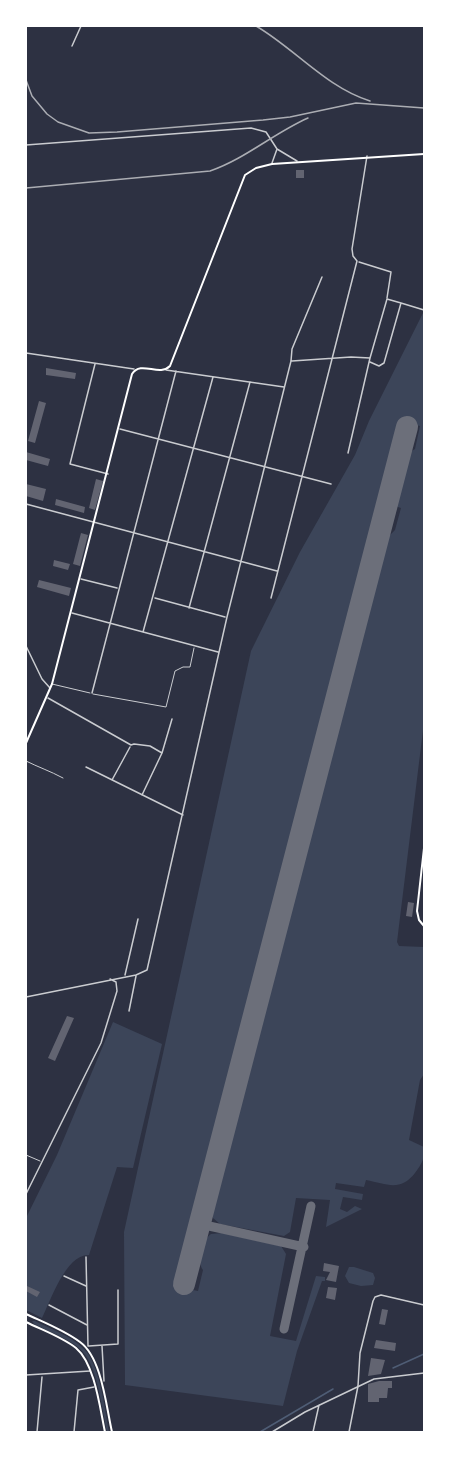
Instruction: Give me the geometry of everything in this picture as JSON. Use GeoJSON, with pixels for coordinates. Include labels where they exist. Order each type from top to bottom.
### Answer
{"type":"FeatureCollection","features":[{"type":"Feature","properties":{"kind":"main road"},"geometry":{"type":"LineString","coordinates":[[26,743],[51,689],[132,374],[135,369],[140,368],[166,370],[173,360],[245,175],[256,168],[297,161],[424,154]]}},
{"type":"Feature","properties":{"kind":"main road"},"geometry":{"type":"LineString","coordinates":[[424,848],[417,911],[418,920],[424,926]]}},
{"type":"Feature","properties":{"kind":"main road"},"geometry":{"type":"LineString","coordinates":[[26,1314],[79,1341],[88,1348],[96,1364],[112,1432]]}},
{"type":"Feature","properties":{"kind":"main road"},"geometry":{"type":"LineString","coordinates":[[32,1317],[27,1323],[78,1350],[86,1361],[105,1432]]}},
{"type":"Feature","properties":{"kind":"street"},"geometry":{"type":"LineString","coordinates":[[72,46],[81,26]]}},
{"type":"Feature","properties":{"kind":"street"},"geometry":{"type":"LineString","coordinates":[[26,145],[251,128],[266,132],[277,149],[297,161]]}},
{"type":"Feature","properties":{"kind":"street"},"geometry":{"type":"LineString","coordinates":[[272,164],[277,149]]}},
{"type":"Feature","properties":{"kind":"street"},"geometry":{"type":"LineString","coordinates":[[348,453],[392,272],[357,261],[353,256],[352,249],[367,156]]}},
{"type":"Feature","properties":{"kind":"street"},"geometry":{"type":"LineString","coordinates":[[271,598],[357,261]]}},
{"type":"Feature","properties":{"kind":"street"},"geometry":{"type":"LineString","coordinates":[[26,997],[136,975],[146,972],[149,966],[227,617],[285,387],[292,349],[322,277]]}},
{"type":"Feature","properties":{"kind":"street"},"geometry":{"type":"LineString","coordinates":[[387,299],[424,310]]}},
{"type":"Feature","properties":{"kind":"street"},"geometry":{"type":"LineString","coordinates":[[369,362],[379,366],[384,363],[401,303]]}},
{"type":"Feature","properties":{"kind":"street"},"geometry":{"type":"LineString","coordinates":[[26,353],[135,369]]}},
{"type":"Feature","properties":{"kind":"street"},"geometry":{"type":"LineString","coordinates":[[291,361],[370,358]]}},
{"type":"Feature","properties":{"kind":"street"},"geometry":{"type":"LineString","coordinates":[[95,364],[70,464],[108,474]]}},
{"type":"Feature","properties":{"kind":"street"},"geometry":{"type":"LineString","coordinates":[[166,370],[285,387]]}},
{"type":"Feature","properties":{"kind":"street"},"geometry":{"type":"LineString","coordinates":[[92,693],[176,371]]}},
{"type":"Feature","properties":{"kind":"street"},"geometry":{"type":"LineString","coordinates":[[143,632],[213,377]]}},
{"type":"Feature","properties":{"kind":"street"},"geometry":{"type":"LineString","coordinates":[[189,608],[250,382]]}},
{"type":"Feature","properties":{"kind":"street"},"geometry":{"type":"LineString","coordinates":[[119,428],[331,484]]}},
{"type":"Feature","properties":{"kind":"street"},"geometry":{"type":"LineString","coordinates":[[26,504],[278,571]]}},
{"type":"Feature","properties":{"kind":"street"},"geometry":{"type":"LineString","coordinates":[[81,579],[119,589]]}},
{"type":"Feature","properties":{"kind":"street"},"geometry":{"type":"LineString","coordinates":[[154,598],[227,617]]}},
{"type":"Feature","properties":{"kind":"street"},"geometry":{"type":"LineString","coordinates":[[72,614],[219,652]]}},
{"type":"Feature","properties":{"kind":"street"},"geometry":{"type":"LineString","coordinates":[[26,646],[42,679],[51,689]]}},
{"type":"Feature","properties":{"kind":"street"},"geometry":{"type":"LineString","coordinates":[[47,698],[131,745],[150,746],[162,753]]}},
{"type":"Feature","properties":{"kind":"street"},"geometry":{"type":"LineString","coordinates":[[142,795],[162,753],[172,719]]}},
{"type":"Feature","properties":{"kind":"street"},"geometry":{"type":"LineString","coordinates":[[112,780],[131,745]]}},
{"type":"Feature","properties":{"kind":"street"},"geometry":{"type":"LineString","coordinates":[[86,767],[183,816]]}},
{"type":"Feature","properties":{"kind":"street"},"geometry":{"type":"LineString","coordinates":[[125,976],[138,919]]}},
{"type":"Feature","properties":{"kind":"street"},"geometry":{"type":"LineString","coordinates":[[129,1011],[136,975]]}},
{"type":"Feature","properties":{"kind":"street"},"geometry":{"type":"LineString","coordinates":[[26,1194],[101,1043],[117,991],[116,982],[109,979]]}},
{"type":"Feature","properties":{"kind":"street"},"geometry":{"type":"LineString","coordinates":[[86,1257],[88,1348],[118,1344],[118,1290]]}},
{"type":"Feature","properties":{"kind":"street"},"geometry":{"type":"LineString","coordinates":[[64,1276],[87,1287]]}},
{"type":"Feature","properties":{"kind":"street"},"geometry":{"type":"LineString","coordinates":[[349,1432],[358,1386],[360,1353],[375,1297],[385,1295],[424,1305]]}},
{"type":"Feature","properties":{"kind":"street"},"geometry":{"type":"LineString","coordinates":[[49,1305],[88,1325]]}},
{"type":"Feature","properties":{"kind":"street"},"geometry":{"type":"LineString","coordinates":[[102,1345],[104,1381]]}},
{"type":"Feature","properties":{"kind":"street"},"geometry":{"type":"LineString","coordinates":[[26,1375],[90,1371]]}},
{"type":"Feature","properties":{"kind":"street"},"geometry":{"type":"LineString","coordinates":[[272,1432],[320,1404],[374,1378],[424,1373]]}},
{"type":"Feature","properties":{"kind":"street"},"geometry":{"type":"LineString","coordinates":[[38,1432],[42,1375]]}},
{"type":"Feature","properties":{"kind":"street"},"geometry":{"type":"LineString","coordinates":[[74,1432],[78,1390],[94,1387]]}},
{"type":"Feature","properties":{"kind":"street"},"geometry":{"type":"LineString","coordinates":[[313,1432],[320,1404]]}},
{"type":"Feature","properties":{"kind":"lane"},"geometry":{"type":"LineString","coordinates":[[52,684],[166,707],[175,671],[183,667],[189,668],[195,646]]}},
{"type":"Feature","properties":{"kind":"lane"},"geometry":{"type":"LineString","coordinates":[[26,761],[42,766],[63,778]]}},
{"type":"Feature","properties":{"kind":"lane"},"geometry":{"type":"LineString","coordinates":[[26,1155],[42,1162]]}},
{"type":"Feature","properties":{"kind":"shaded area"},"geometry":{"type":"Polygon","coordinates":[[[423,313],[424,722],[397,942],[399,946],[424,947],[424,1074],[420,1080],[409,1140],[424,1147],[423,1158],[415,1173],[404,1183],[398,1185],[366,1180],[364,1187],[336,1183],[335,1189],[363,1194],[362,1200],[343,1197],[340,1209],[347,1212],[355,1206],[362,1209],[326,1227],[330,1200],[296,1198],[290,1232],[284,1236],[220,1224],[213,1218],[388,537],[395,530],[401,508],[395,506],[410,452],[415,449],[420,426],[400,421],[174,1287],[192,1292],[193,1290],[198,1291],[203,1270],[200,1261],[201,1251],[211,1234],[222,1233],[281,1246],[286,1254],[270,1336],[296,1341],[316,1276],[325,1277],[325,1281],[322,1281],[297,1351],[283,1406],[125,1385],[124,1232],[251,651],[300,552],[355,455],[369,421],[423,313]]]}},
{"type":"Feature","properties":{"kind":"shaded area"},"geometry":{"type":"Polygon","coordinates":[[[113,1022],[162,1044],[133,1168],[117,1167],[89,1255],[73,1262],[66,1270],[42,1318],[26,1310],[26,1218],[57,1155],[113,1022]]]}},
{"type":"Feature","properties":{"kind":"shaded area"},"geometry":{"type":"Polygon","coordinates":[[[349,1267],[373,1273],[375,1278],[373,1285],[361,1286],[349,1283],[345,1276],[349,1267]]]}},
{"type":"Feature","properties":{"kind":"shaded area"},"geometry":{"type":"Polygon","coordinates":[[[32,1321],[73,1340],[90,1356],[101,1388],[109,1432],[107,1432],[96,1379],[88,1359],[79,1348],[32,1321]]]}},
{"type":"Feature","properties":{"kind":"building"},"geometry":{"type":"Polygon","coordinates":[[[296,170],[304,170],[304,178],[296,178],[296,170]]]}},
{"type":"Feature","properties":{"kind":"building"},"geometry":{"type":"Polygon","coordinates":[[[46,368],[76,373],[75,379],[46,375],[46,368]]]}},
{"type":"Feature","properties":{"kind":"building"},"geometry":{"type":"Polygon","coordinates":[[[39,401],[46,403],[35,443],[28,441],[39,401]]]}},
{"type":"Feature","properties":{"kind":"building"},"geometry":{"type":"Polygon","coordinates":[[[26,452],[50,459],[48,466],[26,460],[26,452]]]}},
{"type":"Feature","properties":{"kind":"building"},"geometry":{"type":"Polygon","coordinates":[[[96,479],[103,481],[95,510],[89,508],[96,479]]]}},
{"type":"Feature","properties":{"kind":"building"},"geometry":{"type":"Polygon","coordinates":[[[26,484],[46,489],[43,501],[26,496],[26,484]]]}},
{"type":"Feature","properties":{"kind":"building"},"geometry":{"type":"Polygon","coordinates":[[[56,499],[85,507],[84,513],[55,505],[56,499]]]}},
{"type":"Feature","properties":{"kind":"building"},"geometry":{"type":"Polygon","coordinates":[[[81,533],[88,535],[80,566],[73,564],[81,533]]]}},
{"type":"Feature","properties":{"kind":"building"},"geometry":{"type":"Polygon","coordinates":[[[54,560],[70,564],[68,570],[53,566],[54,560]]]}},
{"type":"Feature","properties":{"kind":"building"},"geometry":{"type":"Polygon","coordinates":[[[39,580],[71,588],[69,596],[37,587],[39,580]]]}},
{"type":"Feature","properties":{"kind":"building"},"geometry":{"type":"Polygon","coordinates":[[[408,902],[414,903],[412,917],[406,916],[408,902]]]}},
{"type":"Feature","properties":{"kind":"building"},"geometry":{"type":"Polygon","coordinates":[[[67,1016],[74,1018],[55,1061],[48,1058],[67,1016]]]}},
{"type":"Feature","properties":{"kind":"building"},"geometry":{"type":"Polygon","coordinates":[[[324,1263],[339,1266],[336,1282],[326,1280],[330,1272],[323,1271],[324,1263]]]}},
{"type":"Feature","properties":{"kind":"building"},"geometry":{"type":"Polygon","coordinates":[[[27,1286],[40,1292],[37,1297],[26,1291],[27,1286]]]}},
{"type":"Feature","properties":{"kind":"building"},"geometry":{"type":"Polygon","coordinates":[[[328,1287],[337,1288],[335,1300],[326,1298],[328,1287]]]}},
{"type":"Feature","properties":{"kind":"building"},"geometry":{"type":"Polygon","coordinates":[[[382,1309],[388,1310],[385,1325],[379,1324],[382,1309]]]}},
{"type":"Feature","properties":{"kind":"building"},"geometry":{"type":"Polygon","coordinates":[[[376,1340],[396,1343],[395,1351],[374,1348],[376,1340]]]}},
{"type":"Feature","properties":{"kind":"building"},"geometry":{"type":"Polygon","coordinates":[[[371,1358],[385,1360],[381,1374],[368,1376],[371,1358]]]}},
{"type":"Feature","properties":{"kind":"building"},"geometry":{"type":"Polygon","coordinates":[[[392,1381],[392,1388],[388,1388],[387,1398],[379,1398],[379,1402],[368,1402],[368,1384],[392,1381]]]}},
{"type":"Feature","properties":{"kind":"waterway"},"geometry":{"type":"LineString","coordinates":[[393,1368],[424,1354]]}},
{"type":"Feature","properties":{"kind":"waterway"},"geometry":{"type":"LineString","coordinates":[[260,1432],[333,1389]]}},
{"type":"Feature","properties":{"kind":"taxiway"},"geometry":{"type":"LineString","coordinates":[[284,1329],[311,1206]]}},
{"type":"Feature","properties":{"kind":"taxiway"},"geometry":{"type":"LineString","coordinates":[[200,1224],[304,1247]]}},
{"type":"Feature","properties":{"kind":"runway"},"geometry":{"type":"LineString","coordinates":[[184,1284],[407,427]]}},
{"type":"Feature","properties":{"kind":"railway"},"geometry":{"type":"LineString","coordinates":[[256,26],[339,87],[370,101]]}},
{"type":"Feature","properties":{"kind":"railway"},"geometry":{"type":"LineString","coordinates":[[26,80],[32,96],[47,114],[58,122],[89,133],[290,117],[356,103],[424,108]]}},
{"type":"Feature","properties":{"kind":"railway"},"geometry":{"type":"LineString","coordinates":[[26,188],[210,171],[235,160],[308,118]]}}]}
